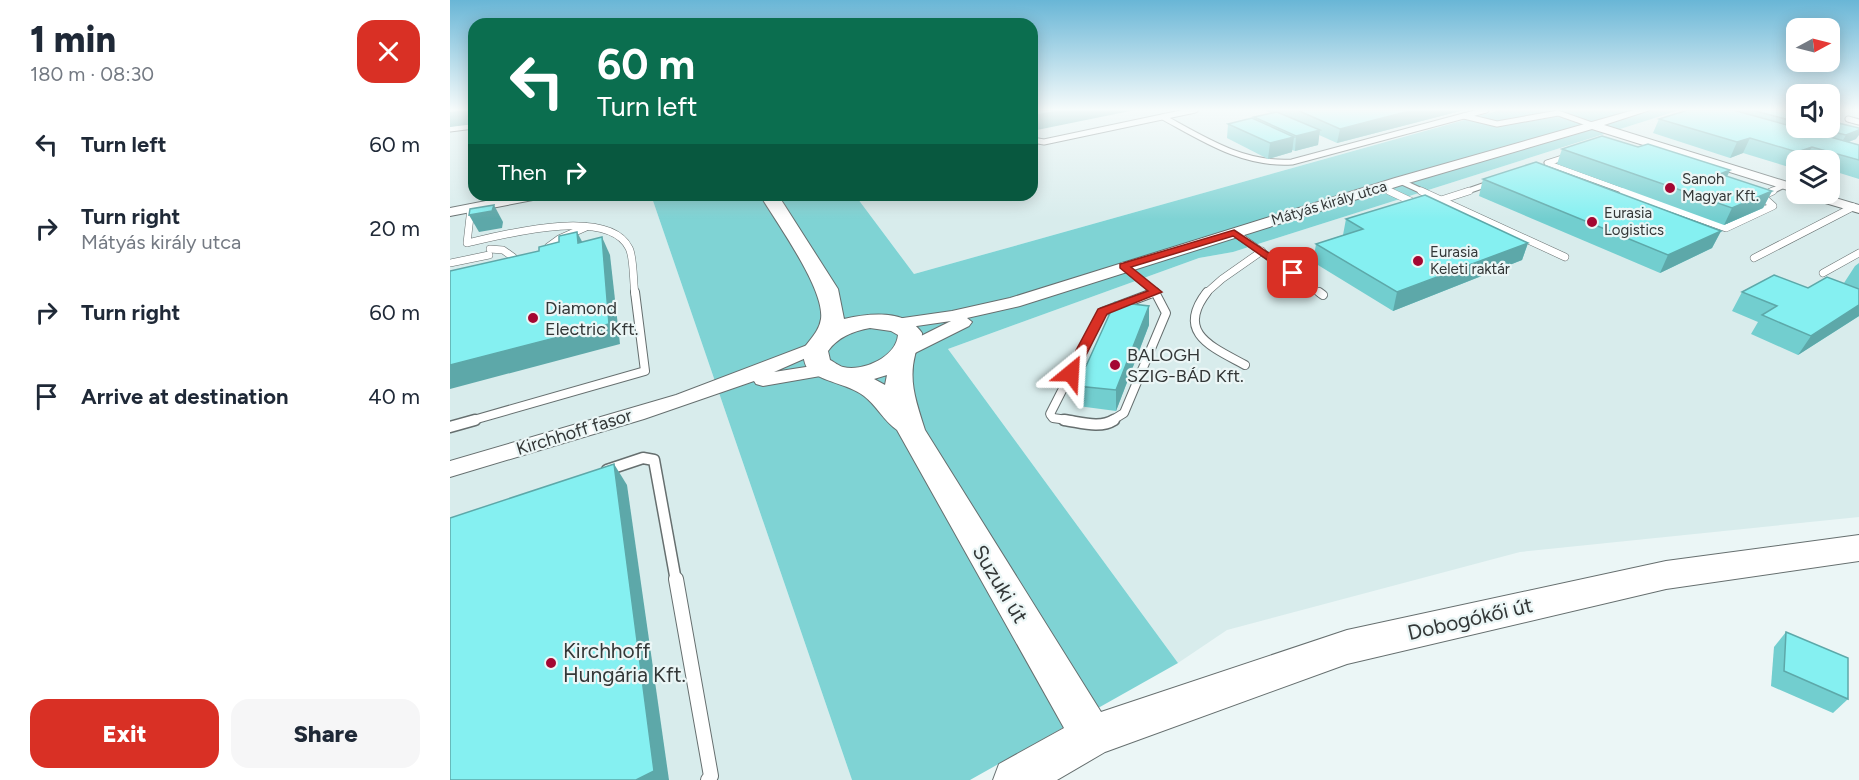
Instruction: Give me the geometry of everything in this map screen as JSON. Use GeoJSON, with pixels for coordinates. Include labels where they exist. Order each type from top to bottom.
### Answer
{"type":"FeatureCollection","features":[{"type":"Feature","properties":{"kind":"main road"},"geometry":{"type":"LineString","coordinates":[[773,201],[827,289],[833,317],[830,356]]}},
{"type":"Feature","properties":{"kind":"main road"},"geometry":{"type":"LineString","coordinates":[[827,289],[852,307],[891,323],[910,335],[912,340],[906,352],[898,387],[911,430]]}},
{"type":"Feature","properties":{"kind":"main road"},"geometry":{"type":"LineString","coordinates":[[830,356],[855,324],[891,323]]}},
{"type":"Feature","properties":{"kind":"main road"},"geometry":{"type":"LineString","coordinates":[[830,356],[877,370],[906,352]]}},
{"type":"Feature","properties":{"kind":"main road"},"geometry":{"type":"LineString","coordinates":[[830,356],[874,390],[911,430]]}},
{"type":"Feature","properties":{"kind":"main road","name":"Suzuki út"},"geometry":{"type":"LineString","coordinates":[[911,430],[1092,736]]}},
{"type":"Feature","properties":{"kind":"main road","name":"Dobogókői út"},"geometry":{"type":"LineString","coordinates":[[1015,780],[1092,736],[1347,647],[1666,575],[1859,548]]}},
{"type":"Feature","properties":{"kind":"street","name":"Mátyás király utca"},"geometry":{"type":"LineString","coordinates":[[891,323],[952,316],[1014,302],[1400,181],[1522,146]]}},
{"type":"Feature","properties":{"kind":"street"},"geometry":{"type":"LineString","coordinates":[[1660,146],[1784,185]]}},
{"type":"Feature","properties":{"kind":"street"},"geometry":{"type":"LineString","coordinates":[[450,212],[507,201]]}},
{"type":"Feature","properties":{"kind":"street"},"geometry":{"type":"LineString","coordinates":[[1840,203],[1856,208]]}},
{"type":"Feature","properties":{"kind":"street","name":"Mátyás király utca"},"geometry":{"type":"LineString","coordinates":[[906,352],[939,332],[1003,309],[1014,302]]}},
{"type":"Feature","properties":{"kind":"street","name":"Kirchhoff fasor"},"geometry":{"type":"LineString","coordinates":[[450,469],[699,394],[783,376],[830,356]]}},
{"type":"Feature","properties":{"kind":"lane"},"geometry":{"type":"LineString","coordinates":[[1222,146],[1245,158],[1275,164],[1292,162],[1350,146]]}},
{"type":"Feature","properties":{"kind":"lane"},"geometry":{"type":"LineString","coordinates":[[1574,154],[1547,163],[1726,228],[1773,206],[1762,196],[1753,193]]}},
{"type":"Feature","properties":{"kind":"lane"},"geometry":{"type":"LineString","coordinates":[[1441,200],[1499,180]]}},
{"type":"Feature","properties":{"kind":"lane"},"geometry":{"type":"LineString","coordinates":[[1400,181],[1565,257]]}},
{"type":"Feature","properties":{"kind":"lane"},"geometry":{"type":"LineString","coordinates":[[1762,196],[1784,185]]}},
{"type":"Feature","properties":{"kind":"lane"},"geometry":{"type":"LineString","coordinates":[[1382,187],[1426,208]]}},
{"type":"Feature","properties":{"kind":"lane"},"geometry":{"type":"LineString","coordinates":[[450,427],[645,371],[629,248],[626,243],[613,234],[588,226],[554,225],[467,243],[471,208]]}},
{"type":"Feature","properties":{"kind":"lane"},"geometry":{"type":"LineString","coordinates":[[1754,258],[1856,208]]}},
{"type":"Feature","properties":{"kind":"lane"},"geometry":{"type":"LineString","coordinates":[[554,255],[547,251],[551,244],[588,226]]}},
{"type":"Feature","properties":{"kind":"lane"},"geometry":{"type":"LineString","coordinates":[[1234,233],[1323,295]]}},
{"type":"Feature","properties":{"kind":"lane"},"geometry":{"type":"LineString","coordinates":[[607,242],[613,234]]}},
{"type":"Feature","properties":{"kind":"lane"},"geometry":{"type":"LineString","coordinates":[[488,263],[491,238]]}},
{"type":"Feature","properties":{"kind":"lane"},"geometry":{"type":"LineString","coordinates":[[450,263],[502,250],[513,257],[510,274]]}},
{"type":"Feature","properties":{"kind":"lane"},"geometry":{"type":"LineString","coordinates":[[1245,365],[1217,351],[1208,342],[1195,325],[1192,318],[1193,310],[1203,294],[1213,285],[1262,251]]}},
{"type":"Feature","properties":{"kind":"lane"},"geometry":{"type":"LineString","coordinates":[[1823,273],[1859,253]]}},
{"type":"Feature","properties":{"kind":"lane"},"geometry":{"type":"LineString","coordinates":[[1123,266],[1156,292],[1164,306],[1164,321],[1124,413],[1107,424],[1053,418],[1050,414],[1102,312],[1156,292]]}},
{"type":"Feature","properties":{"kind":"lane"},"geometry":{"type":"LineString","coordinates":[[598,473],[643,458],[654,460],[711,776],[708,780]]}},
{"type":"Feature","properties":{"kind":"shaded area"},"geometry":{"type":"Polygon","coordinates":[[[450,146],[468,146],[468,201],[653,201],[852,780],[450,780],[450,146]]]}},
{"type":"Feature","properties":{"kind":"shaded area"},"geometry":{"type":"Polygon","coordinates":[[[1038,146],[1370,146],[914,274],[859,201],[1038,201],[1038,146]]]}},
{"type":"Feature","properties":{"kind":"shaded area"},"geometry":{"type":"Polygon","coordinates":[[[1370,146],[1565,146],[1233,252],[1199,258],[948,349],[1178,663],[970,780],[852,780],[653,201],[859,201],[914,274],[1370,146]]]}},
{"type":"Feature","properties":{"kind":"shaded area"},"geometry":{"type":"Polygon","coordinates":[[[1565,146],[1859,146],[1859,517],[1520,552],[1227,630],[1178,663],[948,349],[1199,258],[1233,252],[1565,146]]]}},
{"type":"Feature","properties":{"kind":"building"},"geometry":{"type":"Polygon","coordinates":[[[1570,146],[1656,146],[1730,170],[1720,174],[1772,191],[1732,208],[1562,149],[1570,146]]]}},
{"type":"Feature","properties":{"kind":"building"},"geometry":{"type":"Polygon","coordinates":[[[1778,146],[1859,146],[1859,160],[1840,155],[1840,150],[1823,150],[1812,147],[1790,150],[1778,146]]]}},
{"type":"Feature","properties":{"kind":"building"},"geometry":{"type":"Polygon","coordinates":[[[1536,162],[1721,231],[1668,255],[1483,179],[1536,162]]]}},
{"type":"Feature","properties":{"kind":"building","name":"Eurasia Keleti raktár"},"geometry":{"type":"Polygon","coordinates":[[[1425,195],[1528,243],[1397,292],[1316,244],[1363,229],[1346,219],[1425,195]]]}},
{"type":"Feature","properties":{"kind":"building"},"geometry":{"type":"Polygon","coordinates":[[[494,205],[492,211],[469,215],[470,209],[494,205]]]}},
{"type":"Feature","properties":{"kind":"building","name":"Diamond Electric Kft."},"geometry":{"type":"Polygon","coordinates":[[[577,232],[578,243],[602,237],[609,324],[450,365],[450,271],[539,251],[539,247],[559,242],[559,236],[577,232]]]}},
{"type":"Feature","properties":{"kind":"building"},"geometry":{"type":"Polygon","coordinates":[[[1774,275],[1808,288],[1827,277],[1859,289],[1859,305],[1811,336],[1762,315],[1777,306],[1742,292],[1774,275]]]}},
{"type":"Feature","properties":{"kind":"building"},"geometry":{"type":"Polygon","coordinates":[[[1115,302],[1149,306],[1116,390],[1077,386],[1115,302]]]}},
{"type":"Feature","properties":{"kind":"building","name":"Kirchhoff Hungária Kft."},"geometry":{"type":"Polygon","coordinates":[[[614,464],[654,771],[636,780],[450,780],[450,518],[614,464]]]}},
{"type":"Feature","properties":{"kind":"building"},"geometry":{"type":"Polygon","coordinates":[[[1786,632],[1848,658],[1848,699],[1784,671],[1786,632]]]}},
{"type":"Feature","properties":{"kind":"place","name":"Sanoh Magyar Kft."},"geometry":{"type":"Point","coordinates":[1670,188]}},
{"type":"Feature","properties":{"kind":"place","name":"Eurasia Logistics"},"geometry":{"type":"Point","coordinates":[1592,222]}},
{"type":"Feature","properties":{"kind":"place","name":"Eurasia Keleti raktár"},"geometry":{"type":"Point","coordinates":[1418,261]}},
{"type":"Feature","properties":{"kind":"place","name":"Diamond Electric Kft."},"geometry":{"type":"Point","coordinates":[533,318]}},
{"type":"Feature","properties":{"kind":"place","name":"BALOGH SZIG-BÁD Kft."},"geometry":{"type":"Point","coordinates":[1115,365]}},
{"type":"Feature","properties":{"kind":"place","name":"Kirchhoff Hungária Kft."},"geometry":{"type":"Point","coordinates":[551,663]}},
{"type":"Feature","properties":{"kind":"route"},"geometry":{"type":"LineString","coordinates":[[1071,373],[1102,312],[1156,292],[1123,266],[1234,233],[1293,273]]}}]}
